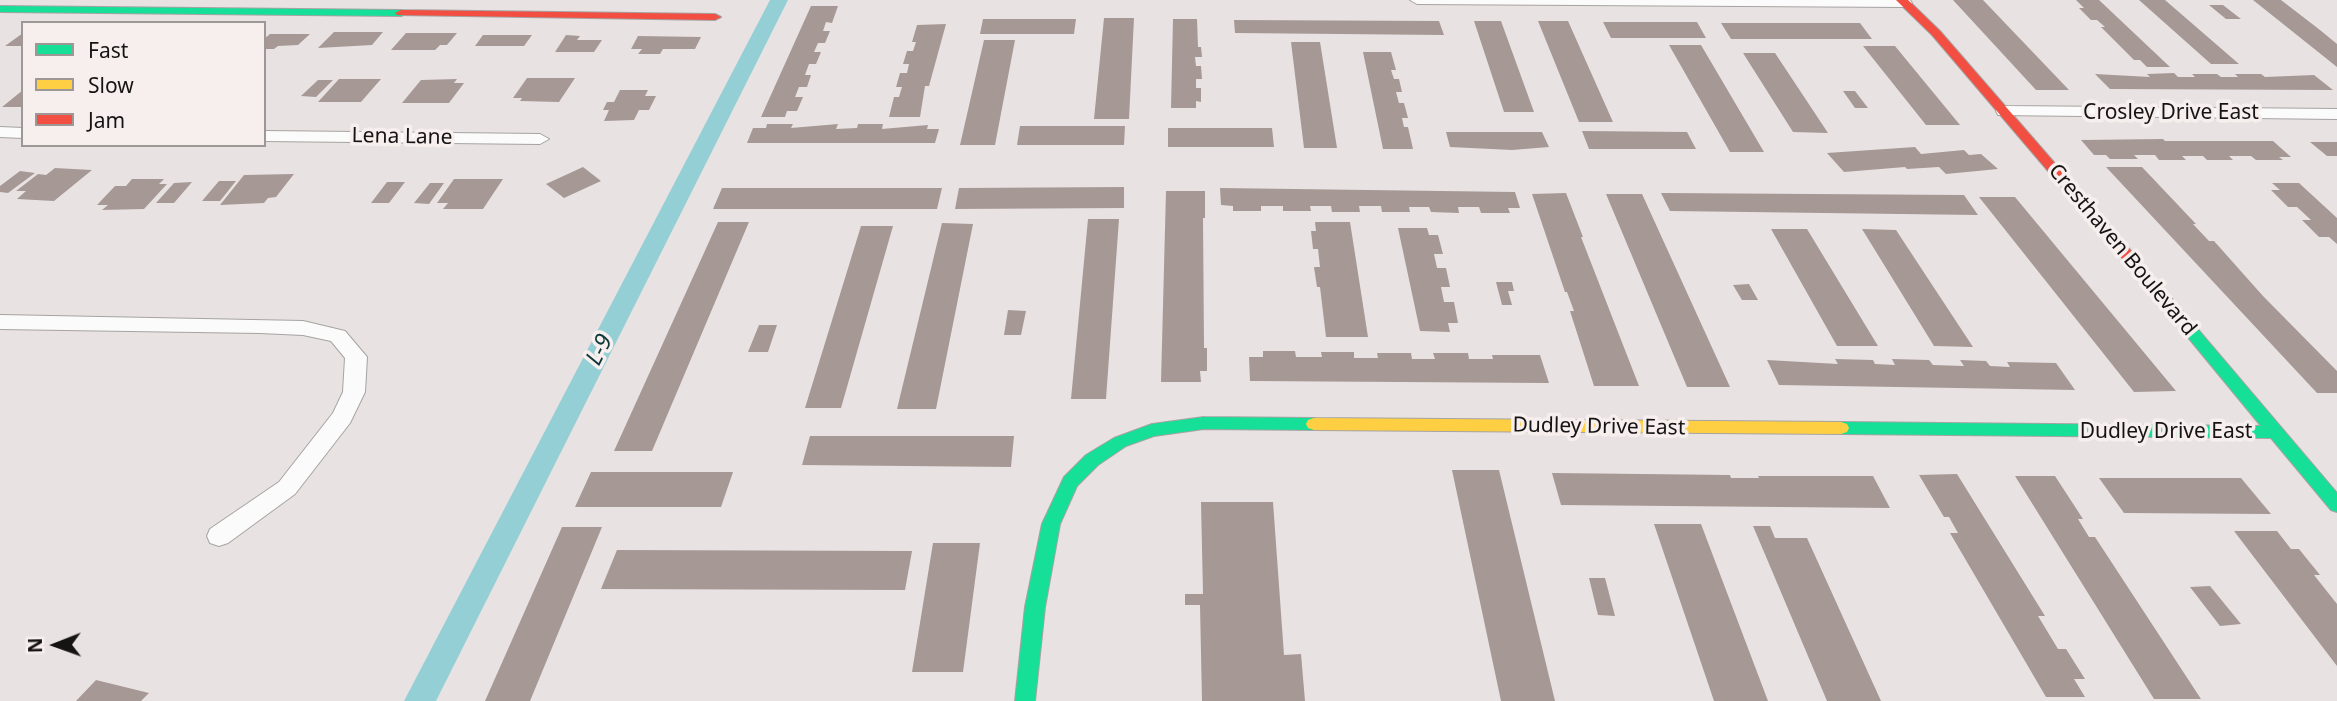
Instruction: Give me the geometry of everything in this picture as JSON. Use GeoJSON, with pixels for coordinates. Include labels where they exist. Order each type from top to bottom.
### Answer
{"type":"FeatureCollection","features":[{"type":"Feature","properties":{"kind":"street"},"geometry":{"type":"LineString","coordinates":[[1417,0],[1903,2]]}},
{"type":"Feature","properties":{"kind":"street","name":"Cresthaven Boulevard"},"geometry":{"type":"LineString","coordinates":[[1903,2],[2004,111],[2337,505]]}},
{"type":"Feature","properties":{"kind":"street"},"geometry":{"type":"LineString","coordinates":[[0,9],[715,17]]}},
{"type":"Feature","properties":{"kind":"street","name":"Crosley Drive East"},"geometry":{"type":"LineString","coordinates":[[2004,111],[2337,114]]}},
{"type":"Feature","properties":{"kind":"street"},"geometry":{"type":"LineString","coordinates":[[0,132],[21,133]]}},
{"type":"Feature","properties":{"kind":"street","name":"Lena Lane"},"geometry":{"type":"LineString","coordinates":[[266,136],[540,139]]}},
{"type":"Feature","properties":{"kind":"street"},"geometry":{"type":"LineString","coordinates":[[0,322],[260,326],[303,328],[338,336],[356,357],[354,392],[342,417],[287,488],[219,536]]}},
{"type":"Feature","properties":{"kind":"street","name":"Dudley Drive East"},"geometry":{"type":"LineString","coordinates":[[1025,701],[1035,607],[1051,524],[1062,496],[1070,482],[1092,460],[1120,442],[1152,430],[1186,424],[2276,432]]}},
{"type":"Feature","properties":{"kind":"building"},"geometry":{"type":"Polygon","coordinates":[[[1953,0],[1983,0],[2069,90],[2036,90],[1953,0]]]}},
{"type":"Feature","properties":{"kind":"building"},"geometry":{"type":"Polygon","coordinates":[[[2076,0],[2099,0],[2170,67],[2147,67],[2140,60],[2134,60],[2101,27],[2105,27],[2097,20],[2091,20],[2079,8],[2084,8],[2076,0]]]}},
{"type":"Feature","properties":{"kind":"building"},"geometry":{"type":"Polygon","coordinates":[[[2139,0],[2165,0],[2239,64],[2211,64],[2139,0]]]}},
{"type":"Feature","properties":{"kind":"building"},"geometry":{"type":"Polygon","coordinates":[[[2253,0],[2281,0],[2320,30],[2337,44],[2337,67],[2253,0]]]}},
{"type":"Feature","properties":{"kind":"building"},"geometry":{"type":"Polygon","coordinates":[[[2209,5],[2223,5],[2241,19],[2226,19],[2209,5]]]}},
{"type":"Feature","properties":{"kind":"building"},"geometry":{"type":"Polygon","coordinates":[[[811,6],[838,6],[832,23],[826,22],[823,31],[830,31],[825,43],[818,43],[814,52],[821,52],[816,64],[809,64],[805,75],[811,75],[807,87],[799,87],[795,97],[803,97],[797,111],[787,111],[785,117],[761,117],[811,6]]]}},
{"type":"Feature","properties":{"kind":"building"},"geometry":{"type":"Polygon","coordinates":[[[1104,18],[1134,18],[1129,119],[1094,119],[1104,18]]]}},
{"type":"Feature","properties":{"kind":"building"},"geometry":{"type":"Polygon","coordinates":[[[983,19],[1076,19],[1074,34],[980,34],[983,19]]]}},
{"type":"Feature","properties":{"kind":"building"},"geometry":{"type":"Polygon","coordinates":[[[1173,19],[1197,19],[1198,47],[1201,47],[1202,57],[1195,57],[1196,66],[1201,66],[1202,79],[1196,79],[1196,88],[1201,88],[1201,102],[1196,101],[1196,108],[1171,108],[1173,19]]]}},
{"type":"Feature","properties":{"kind":"building"},"geometry":{"type":"Polygon","coordinates":[[[1234,20],[1439,21],[1444,35],[1235,33],[1234,20]]]}},
{"type":"Feature","properties":{"kind":"building"},"geometry":{"type":"Polygon","coordinates":[[[1474,21],[1501,21],[1534,112],[1504,112],[1474,21]]]}},
{"type":"Feature","properties":{"kind":"building"},"geometry":{"type":"Polygon","coordinates":[[[1538,21],[1568,21],[1613,122],[1579,122],[1538,21]]]}},
{"type":"Feature","properties":{"kind":"building"},"geometry":{"type":"Polygon","coordinates":[[[1603,22],[1697,22],[1706,38],[1611,38],[1603,22]]]}},
{"type":"Feature","properties":{"kind":"building"},"geometry":{"type":"Polygon","coordinates":[[[1721,23],[1860,23],[1872,39],[1731,39],[1721,23]]]}},
{"type":"Feature","properties":{"kind":"building"},"geometry":{"type":"Polygon","coordinates":[[[946,24],[929,86],[925,86],[920,117],[889,117],[894,97],[899,97],[902,87],[896,87],[900,73],[907,73],[909,64],[903,64],[907,51],[913,51],[916,42],[912,42],[917,25],[946,24]]]}},
{"type":"Feature","properties":{"kind":"building"},"geometry":{"type":"Polygon","coordinates":[[[334,32],[383,32],[372,45],[318,48],[334,32]]]}},
{"type":"Feature","properties":{"kind":"building"},"geometry":{"type":"Polygon","coordinates":[[[406,33],[457,33],[447,45],[440,45],[435,50],[391,50],[406,33]]]}},
{"type":"Feature","properties":{"kind":"building"},"geometry":{"type":"Polygon","coordinates":[[[21,34],[21,46],[5,46],[21,34]]]}},
{"type":"Feature","properties":{"kind":"building"},"geometry":{"type":"Polygon","coordinates":[[[270,34],[310,34],[298,45],[278,46],[274,49],[266,49],[266,37],[270,34]]]}},
{"type":"Feature","properties":{"kind":"building"},"geometry":{"type":"Polygon","coordinates":[[[483,35],[532,35],[524,46],[475,46],[483,35]]]}},
{"type":"Feature","properties":{"kind":"building"},"geometry":{"type":"Polygon","coordinates":[[[566,35],[580,36],[577,40],[602,40],[594,52],[555,52],[566,35]]]}},
{"type":"Feature","properties":{"kind":"building"},"geometry":{"type":"Polygon","coordinates":[[[638,36],[701,37],[695,49],[663,49],[660,54],[638,54],[642,49],[631,49],[638,36]]]}},
{"type":"Feature","properties":{"kind":"building"},"geometry":{"type":"Polygon","coordinates":[[[984,40],[1015,40],[995,145],[960,145],[984,40]]]}},
{"type":"Feature","properties":{"kind":"building"},"geometry":{"type":"Polygon","coordinates":[[[1291,42],[1320,42],[1337,148],[1304,148],[1291,42]]]}},
{"type":"Feature","properties":{"kind":"building"},"geometry":{"type":"Polygon","coordinates":[[[1669,45],[1701,45],[1764,152],[1730,152],[1669,45]]]}},
{"type":"Feature","properties":{"kind":"building"},"geometry":{"type":"Polygon","coordinates":[[[1863,46],[1895,46],[1960,125],[1926,125],[1863,46]]]}},
{"type":"Feature","properties":{"kind":"building"},"geometry":{"type":"Polygon","coordinates":[[[1363,52],[1391,52],[1396,70],[1391,70],[1394,79],[1399,79],[1402,92],[1396,92],[1399,103],[1404,103],[1408,118],[1402,118],[1404,127],[1408,127],[1413,149],[1383,149],[1363,52]]]}},
{"type":"Feature","properties":{"kind":"building"},"geometry":{"type":"Polygon","coordinates":[[[1743,53],[1775,53],[1828,133],[1793,132],[1743,53]]]}},
{"type":"Feature","properties":{"kind":"building"},"geometry":{"type":"Polygon","coordinates":[[[2174,73],[2178,77],[2195,77],[2192,74],[2217,74],[2221,77],[2238,77],[2235,74],[2261,74],[2265,77],[2314,75],[2333,90],[2110,89],[2095,74],[2150,77],[2147,74],[2174,73]]]}},
{"type":"Feature","properties":{"kind":"building"},"geometry":{"type":"Polygon","coordinates":[[[527,78],[575,78],[559,102],[520,101],[522,98],[513,98],[527,78]]]}},
{"type":"Feature","properties":{"kind":"building"},"geometry":{"type":"Polygon","coordinates":[[[339,79],[381,79],[361,102],[318,102],[339,79]]]}},
{"type":"Feature","properties":{"kind":"building"},"geometry":{"type":"Polygon","coordinates":[[[457,79],[454,83],[464,83],[449,103],[402,103],[421,80],[457,79]]]}},
{"type":"Feature","properties":{"kind":"building"},"geometry":{"type":"Polygon","coordinates":[[[318,80],[333,80],[316,97],[301,96],[318,80]]]}},
{"type":"Feature","properties":{"kind":"building"},"geometry":{"type":"Polygon","coordinates":[[[620,90],[648,90],[645,96],[656,96],[649,110],[639,110],[634,120],[604,121],[609,110],[603,110],[607,102],[614,102],[620,90]]]}},
{"type":"Feature","properties":{"kind":"building"},"geometry":{"type":"Polygon","coordinates":[[[1843,91],[1855,91],[1868,108],[1855,108],[1843,91]]]}},
{"type":"Feature","properties":{"kind":"building"},"geometry":{"type":"Polygon","coordinates":[[[21,92],[21,107],[2,107],[21,92]]]}},
{"type":"Feature","properties":{"kind":"building"},"geometry":{"type":"Polygon","coordinates":[[[767,124],[793,124],[791,128],[838,124],[836,129],[857,128],[858,124],[883,124],[882,129],[928,125],[927,129],[939,129],[935,143],[747,143],[753,128],[766,128],[767,124]]]}},
{"type":"Feature","properties":{"kind":"building"},"geometry":{"type":"Polygon","coordinates":[[[1020,126],[1125,126],[1124,145],[1017,145],[1020,126]]]}},
{"type":"Feature","properties":{"kind":"building"},"geometry":{"type":"Polygon","coordinates":[[[1168,128],[1272,128],[1274,147],[1168,147],[1168,128]]]}},
{"type":"Feature","properties":{"kind":"building"},"geometry":{"type":"Polygon","coordinates":[[[1582,131],[1687,132],[1696,149],[1589,149],[1582,131]]]}},
{"type":"Feature","properties":{"kind":"building"},"geometry":{"type":"Polygon","coordinates":[[[1446,132],[1542,132],[1549,147],[1512,150],[1450,147],[1446,132]]]}},
{"type":"Feature","properties":{"kind":"building"},"geometry":{"type":"Polygon","coordinates":[[[2081,140],[2273,141],[2291,157],[2279,157],[2283,160],[2256,160],[2251,156],[2229,156],[2233,160],[2207,160],[2203,156],[2182,156],[2186,160],[2159,160],[2155,155],[2134,155],[2138,159],[2110,159],[2106,155],[2094,155],[2081,140]]]}},
{"type":"Feature","properties":{"kind":"building"},"geometry":{"type":"Polygon","coordinates":[[[2310,142],[2337,142],[2337,156],[2327,156],[2310,142]]]}},
{"type":"Feature","properties":{"kind":"building"},"geometry":{"type":"Polygon","coordinates":[[[1915,147],[1921,154],[1964,150],[1969,155],[1981,154],[1998,169],[1946,174],[1939,167],[1844,172],[1827,153],[1915,147]]]}},
{"type":"Feature","properties":{"kind":"building"},"geometry":{"type":"Polygon","coordinates":[[[583,167],[601,181],[564,198],[546,184],[583,167]]]}},
{"type":"Feature","properties":{"kind":"building"},"geometry":{"type":"Polygon","coordinates":[[[2106,167],[2142,167],[2209,241],[2214,241],[2263,296],[2337,371],[2337,393],[2317,393],[2106,167]]]}},
{"type":"Feature","properties":{"kind":"building"},"geometry":{"type":"Polygon","coordinates":[[[55,168],[92,170],[54,201],[17,199],[26,191],[16,191],[38,174],[46,175],[55,168]]]}},
{"type":"Feature","properties":{"kind":"building"},"geometry":{"type":"Polygon","coordinates":[[[20,171],[35,173],[8,193],[0,192],[0,186],[20,171]]]}},
{"type":"Feature","properties":{"kind":"building"},"geometry":{"type":"Polygon","coordinates":[[[294,174],[276,197],[268,198],[264,203],[220,205],[244,175],[294,174]]]}},
{"type":"Feature","properties":{"kind":"building"},"geometry":{"type":"Polygon","coordinates":[[[132,179],[164,179],[159,184],[167,184],[144,209],[102,210],[108,205],[97,205],[115,186],[126,186],[132,179]]]}},
{"type":"Feature","properties":{"kind":"building"},"geometry":{"type":"Polygon","coordinates":[[[454,179],[503,179],[483,209],[443,209],[448,203],[437,203],[454,179]]]}},
{"type":"Feature","properties":{"kind":"building"},"geometry":{"type":"Polygon","coordinates":[[[219,181],[236,181],[220,201],[202,201],[219,181]]]}},
{"type":"Feature","properties":{"kind":"building"},"geometry":{"type":"Polygon","coordinates":[[[192,182],[174,203],[156,203],[174,183],[192,182]]]}},
{"type":"Feature","properties":{"kind":"building"},"geometry":{"type":"Polygon","coordinates":[[[387,182],[405,182],[389,203],[371,203],[387,182]]]}},
{"type":"Feature","properties":{"kind":"building"},"geometry":{"type":"Polygon","coordinates":[[[430,183],[444,183],[429,204],[414,203],[430,183]]]}},
{"type":"Feature","properties":{"kind":"building"},"geometry":{"type":"Polygon","coordinates":[[[2272,183],[2299,183],[2337,218],[2337,244],[2329,237],[2319,237],[2302,220],[2311,220],[2297,207],[2288,207],[2271,190],[2280,190],[2272,183]]]}},
{"type":"Feature","properties":{"kind":"building"},"geometry":{"type":"Polygon","coordinates":[[[1124,187],[1124,208],[955,209],[959,188],[1124,187]]]}},
{"type":"Feature","properties":{"kind":"building"},"geometry":{"type":"Polygon","coordinates":[[[722,188],[942,188],[937,209],[713,209],[722,188]]]}},
{"type":"Feature","properties":{"kind":"building"},"geometry":{"type":"Polygon","coordinates":[[[1220,188],[1515,192],[1520,208],[1508,208],[1510,213],[1481,213],[1479,207],[1458,207],[1459,213],[1431,212],[1429,207],[1409,207],[1410,212],[1382,212],[1381,206],[1359,206],[1360,212],[1332,212],[1331,206],[1310,206],[1311,211],[1283,211],[1283,206],[1261,206],[1261,211],[1233,211],[1233,206],[1221,205],[1220,188]]]}},
{"type":"Feature","properties":{"kind":"building"},"geometry":{"type":"Polygon","coordinates":[[[1166,191],[1205,191],[1204,348],[1207,348],[1207,371],[1200,371],[1201,382],[1161,382],[1166,191]]]}},
{"type":"Feature","properties":{"kind":"building"},"geometry":{"type":"Polygon","coordinates":[[[1566,193],[1639,386],[1594,386],[1570,311],[1574,311],[1532,194],[1566,193]]]}},
{"type":"Feature","properties":{"kind":"building"},"geometry":{"type":"Polygon","coordinates":[[[1661,193],[1964,195],[1978,215],[1670,211],[1661,193]]]}},
{"type":"Feature","properties":{"kind":"building"},"geometry":{"type":"Polygon","coordinates":[[[1606,194],[1642,194],[1730,387],[1687,387],[1606,194]]]}},
{"type":"Feature","properties":{"kind":"building"},"geometry":{"type":"Polygon","coordinates":[[[1979,197],[2015,197],[2176,391],[2134,392],[1979,197]]]}},
{"type":"Feature","properties":{"kind":"building"},"geometry":{"type":"Polygon","coordinates":[[[1088,219],[1119,219],[1106,399],[1071,399],[1088,219]]]}},
{"type":"Feature","properties":{"kind":"building"},"geometry":{"type":"Polygon","coordinates":[[[718,222],[749,222],[652,451],[614,451],[718,222]]]}},
{"type":"Feature","properties":{"kind":"building"},"geometry":{"type":"Polygon","coordinates":[[[1315,222],[1350,222],[1368,337],[1326,337],[1320,287],[1317,287],[1314,267],[1320,267],[1318,249],[1313,249],[1311,231],[1316,231],[1315,222]]]}},
{"type":"Feature","properties":{"kind":"building"},"geometry":{"type":"Polygon","coordinates":[[[942,223],[973,224],[936,409],[897,409],[942,223]]]}},
{"type":"Feature","properties":{"kind":"building"},"geometry":{"type":"Polygon","coordinates":[[[861,226],[893,226],[841,408],[805,408],[861,226]]]}},
{"type":"Feature","properties":{"kind":"building"},"geometry":{"type":"Polygon","coordinates":[[[1398,228],[1427,228],[1429,235],[1438,235],[1443,254],[1434,254],[1437,268],[1446,268],[1450,287],[1441,287],[1444,302],[1454,302],[1458,323],[1448,323],[1450,332],[1420,331],[1398,228]]]}},
{"type":"Feature","properties":{"kind":"building"},"geometry":{"type":"Polygon","coordinates":[[[1771,229],[1807,229],[1878,346],[1837,346],[1771,229]]]}},
{"type":"Feature","properties":{"kind":"building"},"geometry":{"type":"Polygon","coordinates":[[[1862,229],[1896,230],[1973,347],[1934,346],[1862,229]]]}},
{"type":"Feature","properties":{"kind":"building"},"geometry":{"type":"Polygon","coordinates":[[[1496,282],[1512,282],[1514,291],[1508,291],[1512,305],[1502,305],[1496,282]]]}},
{"type":"Feature","properties":{"kind":"building"},"geometry":{"type":"Polygon","coordinates":[[[1749,284],[1758,300],[1742,300],[1733,285],[1749,284]]]}},
{"type":"Feature","properties":{"kind":"building"},"geometry":{"type":"Polygon","coordinates":[[[1008,310],[1026,311],[1021,335],[1004,335],[1008,310]]]}},
{"type":"Feature","properties":{"kind":"building"},"geometry":{"type":"Polygon","coordinates":[[[759,325],[777,325],[768,352],[748,352],[759,325]]]}},
{"type":"Feature","properties":{"kind":"building"},"geometry":{"type":"Polygon","coordinates":[[[1263,351],[1295,351],[1296,357],[1322,357],[1321,352],[1354,352],[1354,358],[1378,358],[1377,353],[1411,353],[1412,359],[1435,359],[1433,353],[1468,353],[1469,359],[1493,359],[1492,355],[1540,355],[1549,383],[1250,381],[1249,357],[1263,357],[1263,351]]]}},
{"type":"Feature","properties":{"kind":"building"},"geometry":{"type":"Polygon","coordinates":[[[1835,359],[1873,360],[1875,364],[1895,365],[1892,359],[1929,360],[1933,365],[1964,366],[1960,360],[1986,361],[1990,366],[2010,367],[2007,362],[2056,363],[2075,390],[1779,385],[1767,360],[1838,364],[1835,359]]]}},
{"type":"Feature","properties":{"kind":"building"},"geometry":{"type":"Polygon","coordinates":[[[810,436],[1014,436],[1011,467],[802,465],[810,436]]]}},
{"type":"Feature","properties":{"kind":"building"},"geometry":{"type":"Polygon","coordinates":[[[1452,470],[1499,470],[1555,701],[1501,701],[1452,470]]]}},
{"type":"Feature","properties":{"kind":"building"},"geometry":{"type":"Polygon","coordinates":[[[591,472],[733,472],[721,507],[575,507],[591,472]]]}},
{"type":"Feature","properties":{"kind":"building"},"geometry":{"type":"Polygon","coordinates":[[[1552,473],[1730,475],[1731,478],[1873,476],[1890,508],[1561,505],[1552,473]]]}},
{"type":"Feature","properties":{"kind":"building"},"geometry":{"type":"Polygon","coordinates":[[[1957,474],[2045,616],[2038,616],[2058,649],[2066,649],[2085,679],[2074,679],[2085,697],[2046,697],[1950,533],[1958,533],[1949,517],[1944,517],[1919,475],[1957,474]]]}},
{"type":"Feature","properties":{"kind":"building"},"geometry":{"type":"Polygon","coordinates":[[[2015,476],[2055,476],[2083,519],[2078,519],[2089,537],[2095,537],[2201,699],[2154,699],[2015,476]]]}},
{"type":"Feature","properties":{"kind":"building"},"geometry":{"type":"Polygon","coordinates":[[[2099,478],[2241,478],[2271,514],[2124,513],[2099,478]]]}},
{"type":"Feature","properties":{"kind":"building"},"geometry":{"type":"Polygon","coordinates":[[[1201,502],[1273,502],[1284,655],[1301,654],[1305,701],[1202,701],[1200,605],[1185,605],[1185,594],[1203,594],[1201,502]]]}},
{"type":"Feature","properties":{"kind":"building"},"geometry":{"type":"Polygon","coordinates":[[[1654,524],[1701,524],[1768,701],[1714,701],[1654,524]]]}},
{"type":"Feature","properties":{"kind":"building"},"geometry":{"type":"Polygon","coordinates":[[[1753,526],[1770,526],[1775,538],[1807,538],[1881,701],[1827,701],[1753,526]]]}},
{"type":"Feature","properties":{"kind":"building"},"geometry":{"type":"Polygon","coordinates":[[[562,527],[602,527],[530,701],[485,701],[562,527]]]}},
{"type":"Feature","properties":{"kind":"building"},"geometry":{"type":"Polygon","coordinates":[[[2234,531],[2277,531],[2291,549],[2299,549],[2320,575],[2314,575],[2337,604],[2337,666],[2234,531]]]}},
{"type":"Feature","properties":{"kind":"building"},"geometry":{"type":"Polygon","coordinates":[[[933,543],[980,543],[963,672],[912,672],[933,543]]]}},
{"type":"Feature","properties":{"kind":"building"},"geometry":{"type":"Polygon","coordinates":[[[617,550],[912,551],[905,590],[601,589],[617,550]]]}},
{"type":"Feature","properties":{"kind":"building"},"geometry":{"type":"Polygon","coordinates":[[[1589,578],[1605,578],[1615,616],[1598,615],[1589,578]]]}},
{"type":"Feature","properties":{"kind":"building"},"geometry":{"type":"Polygon","coordinates":[[[2210,586],[2241,624],[2220,626],[2190,587],[2210,586]]]}},
{"type":"Feature","properties":{"kind":"building"},"geometry":{"type":"Polygon","coordinates":[[[96,680],[149,693],[141,701],[76,701],[96,680]]]}},
{"type":"Feature","properties":{"kind":"waterway","name":"L-9"},"geometry":{"type":"LineString","coordinates":[[420,701],[779,0]]}},
{"type":"Feature","properties":{"kind":"traffic: fast"},"geometry":{"type":"LineString","coordinates":[[0,9],[401,13]]}},
{"type":"Feature","properties":{"kind":"traffic: fast"},"geometry":{"type":"LineString","coordinates":[[2140,270],[2337,505]]}},
{"type":"Feature","properties":{"kind":"traffic: fast"},"geometry":{"type":"LineString","coordinates":[[1025,701],[1035,607],[1051,524],[1070,482],[1092,460],[1120,442],[1152,430],[1204,423],[1314,424]]}},
{"type":"Feature","properties":{"kind":"traffic: fast"},"geometry":{"type":"LineString","coordinates":[[1841,428],[2276,432]]}},
{"type":"Feature","properties":{"kind":"traffic: slow"},"geometry":{"type":"LineString","coordinates":[[1314,424],[1841,428]]}},
{"type":"Feature","properties":{"kind":"traffic: jam"},"geometry":{"type":"LineString","coordinates":[[1902,0],[1936,33],[2140,270]]}},
{"type":"Feature","properties":{"kind":"traffic: jam"},"geometry":{"type":"LineString","coordinates":[[401,13],[715,17]]}}]}
